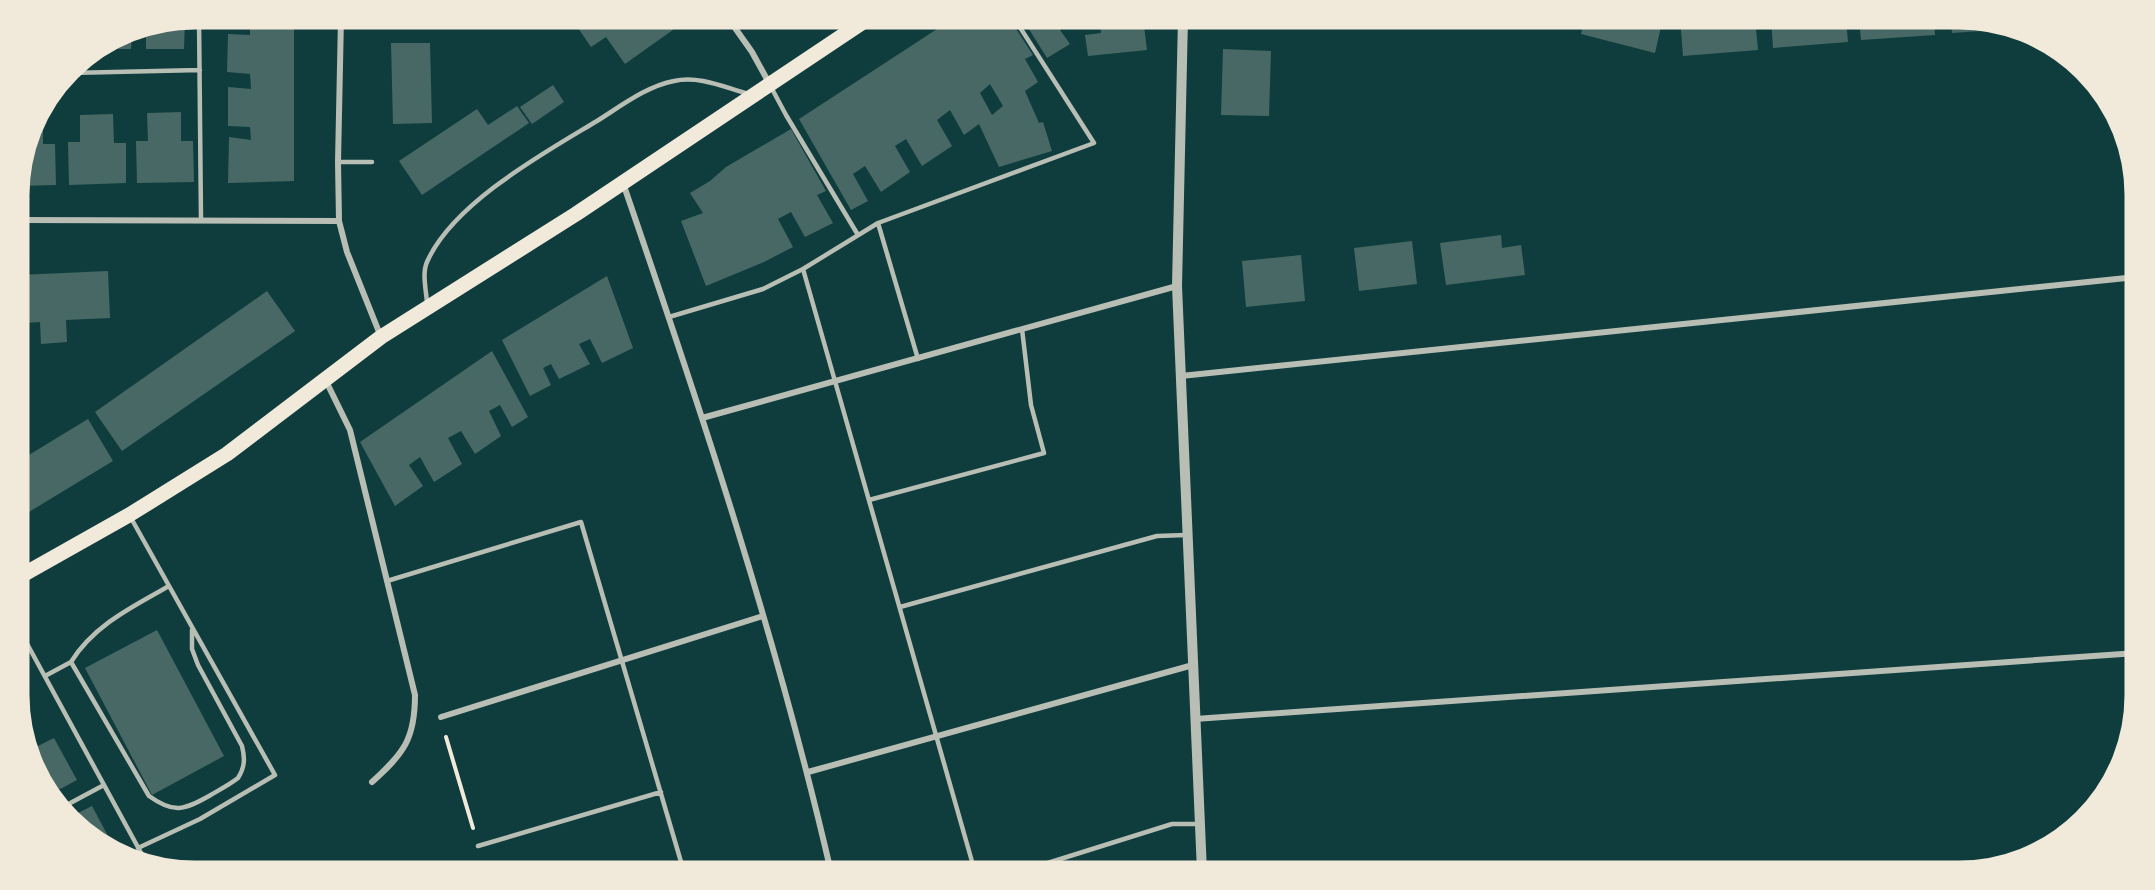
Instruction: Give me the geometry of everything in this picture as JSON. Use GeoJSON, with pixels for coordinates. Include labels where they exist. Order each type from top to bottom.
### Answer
{"type":"FeatureCollection","features":[{"type":"Feature","properties":{"kind":"main road"},"geometry":{"type":"LineString","coordinates":[[28,572],[129,515],[227,454],[381,338],[623,183],[853,29]]}},
{"type":"Feature","properties":{"kind":"street"},"geometry":{"type":"LineString","coordinates":[[1183,28],[1178,286],[1202,861]]}},
{"type":"Feature","properties":{"kind":"street"},"geometry":{"type":"LineString","coordinates":[[341,29],[339,221],[347,252],[381,338]]}},
{"type":"Feature","properties":{"kind":"street"},"geometry":{"type":"LineString","coordinates":[[736,29],[770,84]]}},
{"type":"Feature","properties":{"kind":"street"},"geometry":{"type":"LineString","coordinates":[[623,183],[702,418],[763,616],[808,772],[829,862]]}},
{"type":"Feature","properties":{"kind":"street"},"geometry":{"type":"LineString","coordinates":[[29,220],[339,221]]}},
{"type":"Feature","properties":{"kind":"street"},"geometry":{"type":"LineString","coordinates":[[1181,376],[2126,278]]}},
{"type":"Feature","properties":{"kind":"street"},"geometry":{"type":"LineString","coordinates":[[702,418],[1178,286]]}},
{"type":"Feature","properties":{"kind":"street"},"geometry":{"type":"LineString","coordinates":[[325,378],[350,430],[415,695],[415,714],[411,733],[403,751],[372,782]]}},
{"type":"Feature","properties":{"kind":"street"},"geometry":{"type":"LineString","coordinates":[[441,717],[763,616]]}},
{"type":"Feature","properties":{"kind":"street"},"geometry":{"type":"LineString","coordinates":[[1195,718],[2126,654]]}},
{"type":"Feature","properties":{"kind":"street"},"geometry":{"type":"LineString","coordinates":[[808,772],[1194,665]]}},
{"type":"Feature","properties":{"kind":"lane"},"geometry":{"type":"LineString","coordinates":[[199,29],[201,220]]}},
{"type":"Feature","properties":{"kind":"lane"},"geometry":{"type":"LineString","coordinates":[[669,317],[763,289],[803,269],[878,223],[1094,143],[1021,29]]}},
{"type":"Feature","properties":{"kind":"lane"},"geometry":{"type":"LineString","coordinates":[[82,73],[200,70]]}},
{"type":"Feature","properties":{"kind":"lane"},"geometry":{"type":"LineString","coordinates":[[428,308],[425,268],[442,236],[464,213],[496,186],[556,146],[656,86],[675,80],[700,81],[753,95]]}},
{"type":"Feature","properties":{"kind":"lane"},"geometry":{"type":"LineString","coordinates":[[770,84],[786,115],[858,234]]}},
{"type":"Feature","properties":{"kind":"lane"},"geometry":{"type":"LineString","coordinates":[[338,162],[372,162]]}},
{"type":"Feature","properties":{"kind":"lane"},"geometry":{"type":"LineString","coordinates":[[878,223],[918,359]]}},
{"type":"Feature","properties":{"kind":"lane"},"geometry":{"type":"LineString","coordinates":[[803,269],[972,862]]}},
{"type":"Feature","properties":{"kind":"lane"},"geometry":{"type":"LineString","coordinates":[[869,500],[1044,453],[1031,405],[1022,329]]}},
{"type":"Feature","properties":{"kind":"lane"},"geometry":{"type":"LineString","coordinates":[[129,515],[275,775],[200,819],[138,848]]}},
{"type":"Feature","properties":{"kind":"lane"},"geometry":{"type":"LineString","coordinates":[[387,581],[581,522],[681,862]]}},
{"type":"Feature","properties":{"kind":"lane"},"geometry":{"type":"LineString","coordinates":[[900,607],[1157,536],[1188,535]]}},
{"type":"Feature","properties":{"kind":"lane"},"geometry":{"type":"LineString","coordinates":[[45,676],[71,662],[80,647],[110,620],[169,586]]}},
{"type":"Feature","properties":{"kind":"lane"},"geometry":{"type":"LineString","coordinates":[[71,662],[149,796],[173,808],[187,808],[238,778],[243,771],[245,757],[242,746],[198,665],[192,649],[192,627]]}},
{"type":"Feature","properties":{"kind":"lane"},"geometry":{"type":"LineString","coordinates":[[28,645],[141,852]]}},
{"type":"Feature","properties":{"kind":"lane"},"geometry":{"type":"LineString","coordinates":[[69,804],[104,785]]}},
{"type":"Feature","properties":{"kind":"lane"},"geometry":{"type":"LineString","coordinates":[[478,846],[661,792]]}},
{"type":"Feature","properties":{"kind":"lane"},"geometry":{"type":"LineString","coordinates":[[1052,862],[1172,824],[1200,824]]}},
{"type":"Feature","properties":{"kind":"building"},"geometry":{"type":"Polygon","coordinates":[[[1101,28],[1144,28],[1147,50],[1088,56],[1085,35],[1101,33],[1101,28]]]}},
{"type":"Feature","properties":{"kind":"building"},"geometry":{"type":"Polygon","coordinates":[[[1582,28],[1661,28],[1655,53],[1581,34],[1582,28]]]}},
{"type":"Feature","properties":{"kind":"building"},"geometry":{"type":"Polygon","coordinates":[[[1681,28],[1756,28],[1758,50],[1683,56],[1681,28]]]}},
{"type":"Feature","properties":{"kind":"building"},"geometry":{"type":"Polygon","coordinates":[[[1772,28],[1847,28],[1848,42],[1773,48],[1772,28]]]}},
{"type":"Feature","properties":{"kind":"building"},"geometry":{"type":"Polygon","coordinates":[[[1860,28],[1935,28],[1935,35],[1861,40],[1860,28]]]}},
{"type":"Feature","properties":{"kind":"building"},"geometry":{"type":"Polygon","coordinates":[[[1952,28],[1986,31],[1952,33],[1952,28]]]}},
{"type":"Feature","properties":{"kind":"building"},"geometry":{"type":"Polygon","coordinates":[[[185,29],[184,49],[146,49],[146,36],[185,29]]]}},
{"type":"Feature","properties":{"kind":"building"},"geometry":{"type":"Polygon","coordinates":[[[250,29],[294,29],[294,181],[228,183],[229,137],[251,140],[250,127],[228,126],[228,87],[251,89],[250,74],[227,72],[228,34],[250,35],[250,29]]]}},
{"type":"Feature","properties":{"kind":"building"},"geometry":{"type":"Polygon","coordinates":[[[579,29],[675,29],[625,64],[606,37],[591,47],[579,29]]]}},
{"type":"Feature","properties":{"kind":"building"},"geometry":{"type":"Polygon","coordinates":[[[938,29],[1016,29],[1033,55],[1025,59],[1038,82],[1025,91],[1039,123],[1043,122],[1052,151],[999,167],[979,124],[964,135],[950,110],[937,120],[952,146],[922,166],[906,139],[895,146],[910,172],[881,192],[865,166],[853,174],[868,201],[851,210],[799,119],[938,29]],[[990,84],[980,93],[992,115],[1003,106],[990,84]]]}},
{"type":"Feature","properties":{"kind":"building"},"geometry":{"type":"Polygon","coordinates":[[[1029,29],[1062,29],[1060,30],[1070,44],[1047,58],[1029,29]]]}},
{"type":"Feature","properties":{"kind":"building"},"geometry":{"type":"Polygon","coordinates":[[[131,42],[131,49],[116,49],[131,42]]]}},
{"type":"Feature","properties":{"kind":"building"},"geometry":{"type":"Polygon","coordinates":[[[391,43],[430,43],[432,123],[393,124],[391,43]]]}},
{"type":"Feature","properties":{"kind":"building"},"geometry":{"type":"Polygon","coordinates":[[[1223,49],[1271,51],[1269,116],[1221,115],[1223,49]]]}},
{"type":"Feature","properties":{"kind":"building"},"geometry":{"type":"Polygon","coordinates":[[[553,85],[564,102],[532,124],[520,107],[553,85]]]}},
{"type":"Feature","properties":{"kind":"building"},"geometry":{"type":"Polygon","coordinates":[[[517,106],[529,123],[422,195],[399,161],[477,109],[488,125],[517,106]]]}},
{"type":"Feature","properties":{"kind":"building"},"geometry":{"type":"Polygon","coordinates":[[[181,112],[181,141],[193,141],[194,182],[137,183],[136,141],[148,141],[147,113],[181,112]]]}},
{"type":"Feature","properties":{"kind":"building"},"geometry":{"type":"Polygon","coordinates":[[[113,114],[114,143],[126,143],[126,183],[69,185],[68,142],[80,142],[80,115],[113,114]]]}},
{"type":"Feature","properties":{"kind":"building"},"geometry":{"type":"Polygon","coordinates":[[[43,127],[43,144],[55,144],[56,185],[29,186],[34,152],[43,127]]]}},
{"type":"Feature","properties":{"kind":"building"},"geometry":{"type":"Polygon","coordinates":[[[791,129],[826,191],[817,195],[833,223],[805,237],[791,212],[778,219],[793,247],[764,262],[706,286],[681,221],[703,213],[690,193],[710,181],[726,167],[791,129]]]}},
{"type":"Feature","properties":{"kind":"building"},"geometry":{"type":"Polygon","coordinates":[[[1501,235],[1502,248],[1521,245],[1525,275],[1446,285],[1440,243],[1501,235]]]}},
{"type":"Feature","properties":{"kind":"building"},"geometry":{"type":"Polygon","coordinates":[[[1412,241],[1417,284],[1359,291],[1354,248],[1412,241]]]}},
{"type":"Feature","properties":{"kind":"building"},"geometry":{"type":"Polygon","coordinates":[[[1301,255],[1305,301],[1246,307],[1242,261],[1301,255]]]}},
{"type":"Feature","properties":{"kind":"building"},"geometry":{"type":"Polygon","coordinates":[[[108,271],[110,318],[66,320],[67,342],[41,344],[40,322],[29,323],[29,275],[108,271]]]}},
{"type":"Feature","properties":{"kind":"building"},"geometry":{"type":"Polygon","coordinates":[[[607,276],[633,348],[602,363],[590,339],[579,344],[590,364],[559,379],[551,364],[543,368],[551,385],[530,396],[502,340],[607,276]]]}},
{"type":"Feature","properties":{"kind":"building"},"geometry":{"type":"Polygon","coordinates":[[[267,291],[295,331],[122,451],[95,412],[267,291]]]}},
{"type":"Feature","properties":{"kind":"building"},"geometry":{"type":"Polygon","coordinates":[[[492,351],[528,417],[512,427],[500,405],[489,411],[501,436],[475,454],[461,431],[448,438],[462,464],[434,482],[420,457],[409,465],[423,486],[395,506],[360,442],[492,351]]]}},
{"type":"Feature","properties":{"kind":"building"},"geometry":{"type":"Polygon","coordinates":[[[88,419],[113,461],[28,512],[28,455],[88,419]]]}},
{"type":"Feature","properties":{"kind":"building"},"geometry":{"type":"Polygon","coordinates":[[[157,630],[224,756],[152,795],[85,668],[157,630]]]}},
{"type":"Feature","properties":{"kind":"building"},"geometry":{"type":"Polygon","coordinates":[[[54,738],[77,780],[59,790],[41,759],[37,747],[54,738]]]}},
{"type":"Feature","properties":{"kind":"building"},"geometry":{"type":"Polygon","coordinates":[[[92,806],[108,837],[94,827],[77,813],[92,806]]]}}]}
